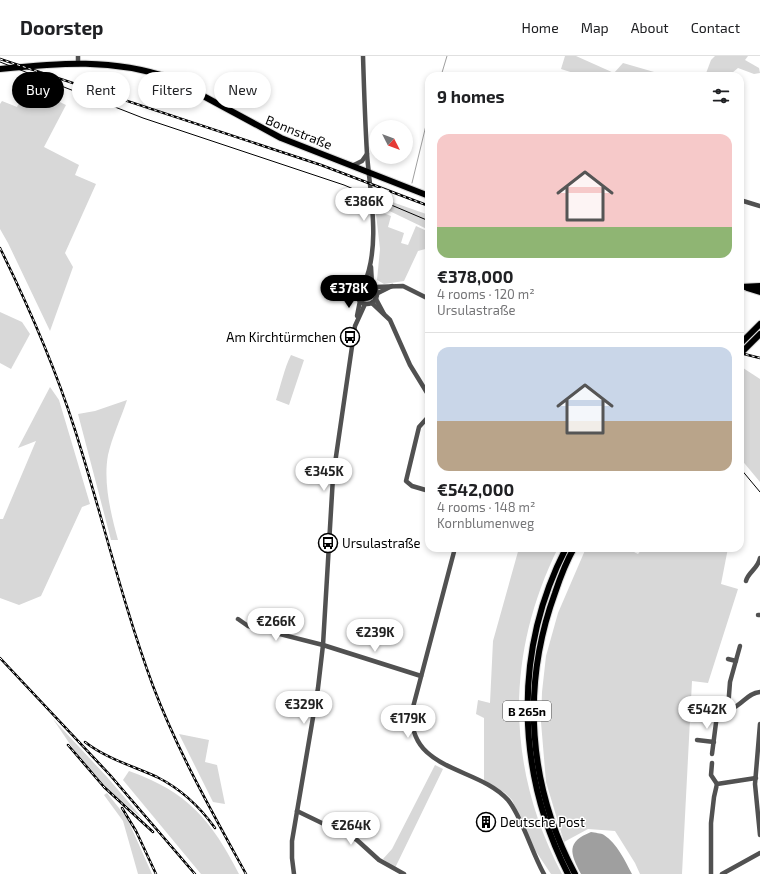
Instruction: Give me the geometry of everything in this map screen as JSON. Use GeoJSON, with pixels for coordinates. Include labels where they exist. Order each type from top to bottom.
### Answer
{"type":"FeatureCollection","features":[{"type":"Feature","properties":{"kind":"main road","name":"Bonnstraße"},"geometry":{"type":"LineString","coordinates":[[0,68],[109,64],[126,66],[164,76],[274,134],[425,194]]}},
{"type":"Feature","properties":{"kind":"main road"},"geometry":{"type":"LineString","coordinates":[[744,287],[760,286]]}},
{"type":"Feature","properties":{"kind":"main road"},"geometry":{"type":"LineString","coordinates":[[744,287],[760,292]]}},
{"type":"Feature","properties":{"kind":"main road"},"geometry":{"type":"LineString","coordinates":[[744,340],[760,324]]}},
{"type":"Feature","properties":{"kind":"main road"},"geometry":{"type":"LineString","coordinates":[[744,350],[760,334]]}},
{"type":"Feature","properties":{"kind":"main road","name":"B 265n"},"geometry":{"type":"LineString","coordinates":[[564,552],[554,573],[538,618],[531,659],[527,704],[530,755],[539,802],[550,834],[568,874]]}},
{"type":"Feature","properties":{"kind":"main road","name":"B 265n"},"geometry":{"type":"LineString","coordinates":[[572,552],[550,606],[541,640],[534,675],[533,719],[534,742],[542,791],[559,841],[575,874]]}},
{"type":"Feature","properties":{"kind":"street"},"geometry":{"type":"LineString","coordinates":[[78,56],[78,64]]}},
{"type":"Feature","properties":{"kind":"street"},"geometry":{"type":"LineString","coordinates":[[363,56],[373,250],[364,284],[358,290],[357,297],[365,304],[372,303],[376,299],[378,293],[392,286]]}},
{"type":"Feature","properties":{"kind":"street"},"geometry":{"type":"LineString","coordinates":[[354,165],[361,162],[367,154]]}},
{"type":"Feature","properties":{"kind":"street"},"geometry":{"type":"LineString","coordinates":[[744,201],[760,206]]}},
{"type":"Feature","properties":{"kind":"street"},"geometry":{"type":"LineString","coordinates":[[370,265],[374,286],[378,293]]}},
{"type":"Feature","properties":{"kind":"street"},"geometry":{"type":"LineString","coordinates":[[364,284],[374,286],[403,286],[425,297]]}},
{"type":"Feature","properties":{"kind":"street"},"geometry":{"type":"LineString","coordinates":[[376,299],[384,314]]}},
{"type":"Feature","properties":{"kind":"street"},"geometry":{"type":"LineString","coordinates":[[294,874],[292,848],[313,723],[323,645],[333,477],[360,301]]}},
{"type":"Feature","properties":{"kind":"street"},"geometry":{"type":"LineString","coordinates":[[372,303],[384,314],[396,329],[410,366],[425,390]]}},
{"type":"Feature","properties":{"kind":"street"},"geometry":{"type":"LineString","coordinates":[[356,320],[365,304]]}},
{"type":"Feature","properties":{"kind":"street"},"geometry":{"type":"LineString","coordinates":[[425,421],[420,427],[406,481],[408,484],[425,490]]}},
{"type":"Feature","properties":{"kind":"street"},"geometry":{"type":"LineString","coordinates":[[455,552],[421,676],[412,718],[413,731],[418,742],[436,759],[493,789],[506,799],[514,810],[544,874]]}},
{"type":"Feature","properties":{"kind":"street"},"geometry":{"type":"LineString","coordinates":[[746,580],[758,566],[760,558]]}},
{"type":"Feature","properties":{"kind":"street"},"geometry":{"type":"LineString","coordinates":[[238,619],[248,626],[323,645],[421,676]]}},
{"type":"Feature","properties":{"kind":"street"},"geometry":{"type":"LineString","coordinates":[[728,708],[730,682],[740,646]]}},
{"type":"Feature","properties":{"kind":"street"},"geometry":{"type":"LineString","coordinates":[[728,659],[736,661]]}},
{"type":"Feature","properties":{"kind":"street"},"geometry":{"type":"LineString","coordinates":[[708,706],[728,708],[735,707],[752,694],[760,692]]}},
{"type":"Feature","properties":{"kind":"street"},"geometry":{"type":"LineString","coordinates":[[712,754],[718,707]]}},
{"type":"Feature","properties":{"kind":"street"},"geometry":{"type":"LineString","coordinates":[[760,724],[756,778],[758,784],[760,835]]}},
{"type":"Feature","properties":{"kind":"street"},"geometry":{"type":"LineString","coordinates":[[696,740],[714,742]]}},
{"type":"Feature","properties":{"kind":"street"},"geometry":{"type":"LineString","coordinates":[[711,874],[711,823],[717,784],[711,775],[712,763]]}},
{"type":"Feature","properties":{"kind":"street"},"geometry":{"type":"LineString","coordinates":[[717,784],[756,778]]}},
{"type":"Feature","properties":{"kind":"street"},"geometry":{"type":"LineString","coordinates":[[297,811],[357,840],[379,860],[404,874]]}},
{"type":"Feature","properties":{"kind":"street"},"geometry":{"type":"LineString","coordinates":[[722,874],[760,853]]}},
{"type":"Feature","properties":{"kind":"shaded area"},"geometry":{"type":"Polygon","coordinates":[[[565,56],[576,56],[612,72],[570,72],[561,69],[565,56]]]}},
{"type":"Feature","properties":{"kind":"shaded area"},"geometry":{"type":"Polygon","coordinates":[[[715,56],[748,56],[745,60],[759,68],[760,73],[754,74],[738,68],[733,72],[706,72],[711,60],[715,56]]]}},
{"type":"Feature","properties":{"kind":"shaded area"},"geometry":{"type":"Polygon","coordinates":[[[623,63],[654,72],[615,72],[623,63]]]}},
{"type":"Feature","properties":{"kind":"shaded area"},"geometry":{"type":"Polygon","coordinates":[[[2,101],[12,105],[12,108],[64,108],[64,104],[66,105],[44,147],[79,165],[75,175],[96,184],[65,253],[73,267],[50,331],[0,229],[0,104],[2,101]]]}},
{"type":"Feature","properties":{"kind":"shaded area"},"geometry":{"type":"Polygon","coordinates":[[[375,196],[425,214],[425,228],[377,205],[375,196]]]}},
{"type":"Feature","properties":{"kind":"shaded area"},"geometry":{"type":"Polygon","coordinates":[[[378,211],[391,216],[388,227],[404,233],[401,243],[408,245],[416,226],[425,230],[425,249],[418,251],[404,281],[384,284],[377,280],[380,249],[376,214],[378,211]]]}},
{"type":"Feature","properties":{"kind":"shaded area"},"geometry":{"type":"Polygon","coordinates":[[[368,285],[374,287],[376,293],[374,299],[368,301],[362,299],[360,293],[362,287],[368,285]]]}},
{"type":"Feature","properties":{"kind":"shaded area"},"geometry":{"type":"Polygon","coordinates":[[[0,312],[22,322],[30,334],[11,369],[0,363],[0,312]]]}},
{"type":"Feature","properties":{"kind":"shaded area"},"geometry":{"type":"Polygon","coordinates":[[[291,355],[304,360],[289,405],[276,400],[284,371],[291,355]]]}},
{"type":"Feature","properties":{"kind":"shaded area"},"geometry":{"type":"Polygon","coordinates":[[[744,369],[760,379],[760,482],[744,463],[744,369]]]}},
{"type":"Feature","properties":{"kind":"shaded area"},"geometry":{"type":"Polygon","coordinates":[[[50,387],[59,400],[90,504],[82,507],[41,596],[19,605],[0,598],[0,519],[3,519],[36,441],[18,448],[50,387]]]}},
{"type":"Feature","properties":{"kind":"shaded area"},"geometry":{"type":"Polygon","coordinates":[[[127,400],[108,455],[106,476],[108,498],[118,540],[111,540],[78,414],[95,411],[127,400]]]}},
{"type":"Feature","properties":{"kind":"shaded area"},"geometry":{"type":"Polygon","coordinates":[[[518,552],[556,552],[541,588],[528,629],[521,670],[519,711],[522,752],[530,793],[544,834],[562,874],[551,874],[535,850],[512,800],[505,793],[484,780],[484,718],[476,714],[478,700],[490,703],[493,641],[518,552]]]}},
{"type":"Feature","properties":{"kind":"shaded area"},"geometry":{"type":"Polygon","coordinates":[[[584,552],[634,552],[638,554],[640,552],[727,552],[721,584],[738,589],[708,683],[692,681],[682,874],[640,874],[635,863],[615,831],[588,829],[564,842],[546,782],[541,722],[542,692],[546,656],[558,613],[584,552]]]}},
{"type":"Feature","properties":{"kind":"shaded area"},"geometry":{"type":"Polygon","coordinates":[[[53,719],[107,777],[143,819],[106,788],[78,756],[53,719]]]}},
{"type":"Feature","properties":{"kind":"shaded area"},"geometry":{"type":"Polygon","coordinates":[[[179,734],[209,740],[205,762],[217,765],[225,804],[213,802],[179,734]]]}},
{"type":"Feature","properties":{"kind":"shaded area"},"geometry":{"type":"Polygon","coordinates":[[[435,765],[443,769],[395,868],[383,859],[392,849],[435,765]]]}},
{"type":"Feature","properties":{"kind":"shaded area"},"geometry":{"type":"Polygon","coordinates":[[[129,771],[150,779],[167,788],[196,810],[218,838],[239,874],[201,874],[123,780],[129,771]]]}},
{"type":"Feature","properties":{"kind":"shaded area"},"geometry":{"type":"Polygon","coordinates":[[[107,793],[127,818],[152,874],[138,874],[123,821],[104,795],[107,793]]]}},
{"type":"Feature","properties":{"kind":"shaded area"},"geometry":{"type":"Polygon","coordinates":[[[591,832],[603,834],[609,838],[632,874],[581,874],[574,860],[572,849],[577,840],[591,832]]]}},
{"type":"Feature","properties":{"kind":"waterway"},"geometry":{"type":"LineString","coordinates":[[442,72],[447,56]]}},
{"type":"Feature","properties":{"kind":"waterway"},"geometry":{"type":"LineString","coordinates":[[412,183],[425,129]]}},
{"type":"Feature","properties":{"kind":"tram line"},"geometry":{"type":"LineString","coordinates":[[0,62],[143,118],[344,185],[425,219]]}},
{"type":"Feature","properties":{"kind":"tram line"},"geometry":{"type":"LineString","coordinates":[[744,473],[760,492]]}},
{"type":"Feature","properties":{"kind":"railway"},"geometry":{"type":"LineString","coordinates":[[0,59],[321,165],[425,204]]}},
{"type":"Feature","properties":{"kind":"railway"},"geometry":{"type":"LineString","coordinates":[[0,248],[21,292],[59,383],[85,462],[132,623],[153,686],[184,758],[246,874]]}},
{"type":"Feature","properties":{"kind":"railway"},"geometry":{"type":"LineString","coordinates":[[744,354],[760,358]]}},
{"type":"Feature","properties":{"kind":"railway"},"geometry":{"type":"LineString","coordinates":[[0,658],[110,775],[195,874]]}},
{"type":"Feature","properties":{"kind":"railway"},"geometry":{"type":"LineString","coordinates":[[85,742],[111,758],[157,777],[174,787],[196,806],[215,828]]}},
{"type":"Feature","properties":{"kind":"railway"},"geometry":{"type":"LineString","coordinates":[[68,745],[104,787],[153,832]]}},
{"type":"Feature","properties":{"kind":"railway"},"geometry":{"type":"LineString","coordinates":[[122,808],[136,831],[156,874]]}},
{"type":"Feature","properties":{"kind":"place","name":"Am Kirchtürmchen"},"geometry":{"type":"Point","coordinates":[350,337]}},
{"type":"Feature","properties":{"kind":"place","name":"Ursulastraße"},"geometry":{"type":"Point","coordinates":[328,543]}},
{"type":"Feature","properties":{"kind":"place","name":"Deutsche Post"},"geometry":{"type":"Point","coordinates":[486,822]}}]}
